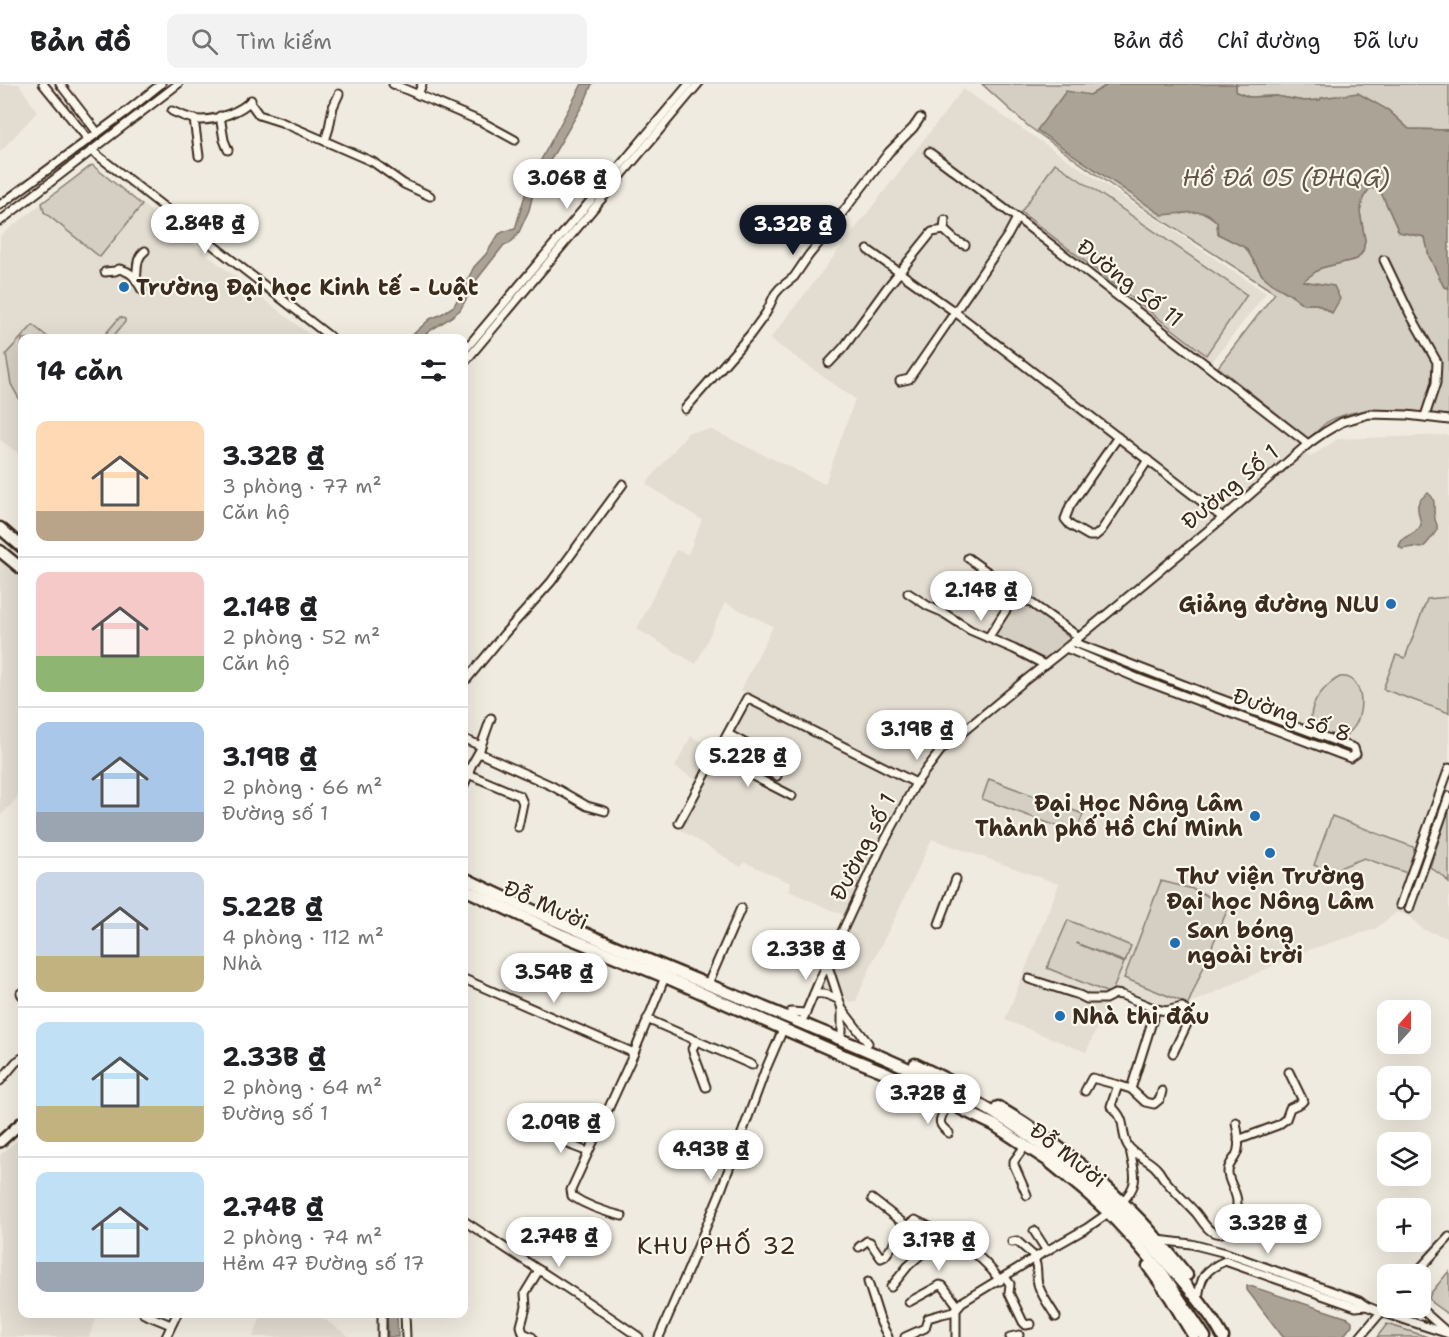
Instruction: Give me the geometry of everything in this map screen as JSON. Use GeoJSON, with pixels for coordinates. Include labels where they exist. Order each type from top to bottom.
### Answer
{"type":"FeatureCollection","features":[{"type":"Feature","properties":{"kind":"highway"},"geometry":{"type":"LineString","coordinates":[[0,521],[18,537]]}},
{"type":"Feature","properties":{"kind":"highway"},"geometry":{"type":"LineString","coordinates":[[0,528],[18,543]]}},
{"type":"Feature","properties":{"kind":"highway"},"geometry":{"type":"LineString","coordinates":[[0,542],[18,558]]}},
{"type":"Feature","properties":{"kind":"highway"},"geometry":{"type":"LineString","coordinates":[[0,550],[18,566]]}},
{"type":"Feature","properties":{"kind":"highway","name":"Đỗ Mười"},"geometry":{"type":"LineString","coordinates":[[468,874],[710,978],[789,1015]]}},
{"type":"Feature","properties":{"kind":"highway","name":"Đỗ Mười"},"geometry":{"type":"LineString","coordinates":[[468,880],[558,921],[789,1015],[804,1018],[951,1089],[1005,1119],[1068,1165],[1118,1209],[1140,1231],[1205,1308],[1223,1336]]}},
{"type":"Feature","properties":{"kind":"highway","name":"Đỗ Mười"},"geometry":{"type":"LineString","coordinates":[[468,891],[890,1080],[995,1132],[1106,1214],[1134,1239],[1163,1274],[1205,1337]]}},
{"type":"Feature","properties":{"kind":"highway","name":"Đỗ Mười"},"geometry":{"type":"LineString","coordinates":[[468,898],[531,927],[664,979]]}},
{"type":"Feature","properties":{"kind":"highway"},"geometry":{"type":"LineString","coordinates":[[782,1032],[789,1015]]}},
{"type":"Feature","properties":{"kind":"highway"},"geometry":{"type":"LineString","coordinates":[[795,1037],[804,1018]]}},
{"type":"Feature","properties":{"kind":"highway"},"geometry":{"type":"LineString","coordinates":[[833,1054],[841,1036]]}},
{"type":"Feature","properties":{"kind":"highway","name":"Đỗ Mười"},"geometry":{"type":"LineString","coordinates":[[841,1036],[868,1043],[944,1077],[1014,1117],[1071,1158],[1122,1202],[1158,1240],[1193,1283],[1198,1300]]}},
{"type":"Feature","properties":{"kind":"highway","name":"Đỗ Mười"},"geometry":{"type":"LineString","coordinates":[[833,1054],[905,1081],[994,1125],[1047,1160],[1087,1193],[1136,1249],[1182,1315],[1194,1337]]}},
{"type":"Feature","properties":{"kind":"main road"},"geometry":{"type":"LineString","coordinates":[[0,1142],[18,1126]]}},
{"type":"Feature","properties":{"kind":"street"},"geometry":{"type":"LineString","coordinates":[[44,84],[88,139]]}},
{"type":"Feature","properties":{"kind":"street"},"geometry":{"type":"LineString","coordinates":[[60,84],[97,132]]}},
{"type":"Feature","properties":{"kind":"street"},"geometry":{"type":"LineString","coordinates":[[0,205],[160,84]]}},
{"type":"Feature","properties":{"kind":"street"},"geometry":{"type":"LineString","coordinates":[[0,221],[178,84]]}},
{"type":"Feature","properties":{"kind":"street"},"geometry":{"type":"LineString","coordinates":[[393,84],[482,122],[515,140]]}},
{"type":"Feature","properties":{"kind":"street"},"geometry":{"type":"LineString","coordinates":[[418,95],[422,84]]}},
{"type":"Feature","properties":{"kind":"street"},"geometry":{"type":"LineString","coordinates":[[468,358],[642,147],[689,84]]}},
{"type":"Feature","properties":{"kind":"street"},"geometry":{"type":"LineString","coordinates":[[468,346],[698,84]]}},
{"type":"Feature","properties":{"kind":"street"},"geometry":{"type":"LineString","coordinates":[[325,141],[333,107],[339,94]]}},
{"type":"Feature","properties":{"kind":"street"},"geometry":{"type":"LineString","coordinates":[[172,111],[201,120],[226,115],[251,102],[259,115],[281,122],[373,162],[404,184],[430,196]]}},
{"type":"Feature","properties":{"kind":"street"},"geometry":{"type":"LineString","coordinates":[[119,117],[125,126]]}},
{"type":"Feature","properties":{"kind":"street"},"geometry":{"type":"LineString","coordinates":[[220,117],[228,150]]}},
{"type":"Feature","properties":{"kind":"street"},"geometry":{"type":"LineString","coordinates":[[685,409],[750,335],[766,313],[775,294],[794,277],[889,152],[920,118]]}},
{"type":"Feature","properties":{"kind":"street"},"geometry":{"type":"LineString","coordinates":[[194,119],[200,156]]}},
{"type":"Feature","properties":{"kind":"street"},"geometry":{"type":"LineString","coordinates":[[92,151],[327,334]]}},
{"type":"Feature","properties":{"kind":"street","name":"Đường Số 11"},"geometry":{"type":"LineString","coordinates":[[929,152],[1308,444]]}},
{"type":"Feature","properties":{"kind":"street"},"geometry":{"type":"LineString","coordinates":[[900,381],[909,379],[1008,235],[1017,218]]}},
{"type":"Feature","properties":{"kind":"street"},"geometry":{"type":"LineString","coordinates":[[944,230],[945,220]]}},
{"type":"Feature","properties":{"kind":"street"},"geometry":{"type":"LineString","coordinates":[[944,230],[956,241],[965,245]]}},
{"type":"Feature","properties":{"kind":"street"},"geometry":{"type":"LineString","coordinates":[[829,363],[844,347],[932,232],[944,230]]}},
{"type":"Feature","properties":{"kind":"street"},"geometry":{"type":"LineString","coordinates":[[868,250],[955,312],[1223,518]]}},
{"type":"Feature","properties":{"kind":"street"},"geometry":{"type":"LineString","coordinates":[[136,280],[138,259],[144,251]]}},
{"type":"Feature","properties":{"kind":"street"},"geometry":{"type":"LineString","coordinates":[[1384,260],[1410,314],[1437,362],[1436,383],[1425,416],[1449,420]]}},
{"type":"Feature","properties":{"kind":"street"},"geometry":{"type":"LineString","coordinates":[[105,272],[119,268],[127,270],[132,273],[142,290]]}},
{"type":"Feature","properties":{"kind":"street","name":"Đường Số 1"},"geometry":{"type":"LineString","coordinates":[[1076,640],[1308,444],[1342,422],[1369,414],[1425,416]]}},
{"type":"Feature","properties":{"kind":"street"},"geometry":{"type":"LineString","coordinates":[[1118,437],[1070,507],[1065,519],[1070,525],[1089,536],[1101,531],[1148,460]]}},
{"type":"Feature","properties":{"kind":"street"},"geometry":{"type":"LineString","coordinates":[[468,678],[558,573],[623,484]]}},
{"type":"Feature","properties":{"kind":"street","name":"Đường số 8"},"geometry":{"type":"LineString","coordinates":[[968,558],[1076,640],[1140,669],[1354,748],[1356,754],[1350,758],[1137,678],[1066,648]]}},
{"type":"Feature","properties":{"kind":"street"},"geometry":{"type":"LineString","coordinates":[[908,592],[970,630],[1045,665]]}},
{"type":"Feature","properties":{"kind":"street"},"geometry":{"type":"LineString","coordinates":[[988,638],[1017,593]]}},
{"type":"Feature","properties":{"kind":"street","name":"Đường số 1"},"geometry":{"type":"LineString","coordinates":[[804,1018],[881,848],[916,783],[936,756],[950,742],[1076,640]]}},
{"type":"Feature","properties":{"kind":"street"},"geometry":{"type":"LineString","coordinates":[[1137,678],[1140,669]]}},
{"type":"Feature","properties":{"kind":"street"},"geometry":{"type":"LineString","coordinates":[[1208,705],[1210,695]]}},
{"type":"Feature","properties":{"kind":"street"},"geometry":{"type":"LineString","coordinates":[[679,823],[747,698],[916,783]]}},
{"type":"Feature","properties":{"kind":"street"},"geometry":{"type":"LineString","coordinates":[[468,775],[491,718]]}},
{"type":"Feature","properties":{"kind":"street"},"geometry":{"type":"LineString","coordinates":[[728,734],[780,762]]}},
{"type":"Feature","properties":{"kind":"street"},"geometry":{"type":"LineString","coordinates":[[468,742],[587,806],[606,812]]}},
{"type":"Feature","properties":{"kind":"street"},"geometry":{"type":"LineString","coordinates":[[716,756],[792,796]]}},
{"type":"Feature","properties":{"kind":"street"},"geometry":{"type":"LineString","coordinates":[[756,766],[777,776]]}},
{"type":"Feature","properties":{"kind":"street"},"geometry":{"type":"LineString","coordinates":[[468,767],[520,796],[523,803],[518,827]]}},
{"type":"Feature","properties":{"kind":"street"},"geometry":{"type":"LineString","coordinates":[[1400,905],[1449,768]]}},
{"type":"Feature","properties":{"kind":"street"},"geometry":{"type":"LineString","coordinates":[[1409,909],[1449,796]]}},
{"type":"Feature","properties":{"kind":"street"},"geometry":{"type":"LineString","coordinates":[[1424,837],[1425,840],[1433,839]]}},
{"type":"Feature","properties":{"kind":"street"},"geometry":{"type":"LineString","coordinates":[[939,924],[956,879]]}},
{"type":"Feature","properties":{"kind":"street"},"geometry":{"type":"LineString","coordinates":[[710,978],[741,908]]}},
{"type":"Feature","properties":{"kind":"street"},"geometry":{"type":"LineString","coordinates":[[827,963],[842,1009],[868,1043]]}},
{"type":"Feature","properties":{"kind":"street"},"geometry":{"type":"LineString","coordinates":[[622,1216],[581,1202],[572,1196],[571,1190],[634,1053],[664,979]]}},
{"type":"Feature","properties":{"kind":"street"},"geometry":{"type":"LineString","coordinates":[[1029,979],[1088,999],[1105,999],[1115,994],[1166,1011],[1182,1007],[1188,1013],[1189,1020],[1173,1053]]}},
{"type":"Feature","properties":{"kind":"street"},"geometry":{"type":"LineString","coordinates":[[468,981],[634,1053]]}},
{"type":"Feature","properties":{"kind":"street"},"geometry":{"type":"LineString","coordinates":[[813,994],[822,993],[839,1000]]}},
{"type":"Feature","properties":{"kind":"street"},"geometry":{"type":"LineString","coordinates":[[841,1036],[842,1009]]}},
{"type":"Feature","properties":{"kind":"street"},"geometry":{"type":"LineString","coordinates":[[1131,1089],[1156,1009]]}},
{"type":"Feature","properties":{"kind":"street"},"geometry":{"type":"LineString","coordinates":[[647,1019],[752,1065]]}},
{"type":"Feature","properties":{"kind":"street"},"geometry":{"type":"LineString","coordinates":[[659,1337],[716,1204],[765,1071],[782,1032]]}},
{"type":"Feature","properties":{"kind":"street"},"geometry":{"type":"LineString","coordinates":[[697,1041],[692,1049],[706,1087]]}},
{"type":"Feature","properties":{"kind":"street"},"geometry":{"type":"LineString","coordinates":[[0,1081],[18,1061]]}},
{"type":"Feature","properties":{"kind":"street"},"geometry":{"type":"LineString","coordinates":[[1238,1140],[1278,1125],[1286,1119],[1290,1108],[1303,1101],[1288,1072]]}},
{"type":"Feature","properties":{"kind":"street"},"geometry":{"type":"LineString","coordinates":[[1085,1091],[1092,1078],[1131,1089],[1145,1102],[1154,1104],[1160,1099],[1162,1091]]}},
{"type":"Feature","properties":{"kind":"street"},"geometry":{"type":"LineString","coordinates":[[1118,1085],[1111,1106],[1122,1120],[1130,1149],[1135,1182],[1131,1193],[1122,1202]]}},
{"type":"Feature","properties":{"kind":"street"},"geometry":{"type":"LineString","coordinates":[[946,1107],[940,1124],[949,1133]]}},
{"type":"Feature","properties":{"kind":"street"},"geometry":{"type":"LineString","coordinates":[[1130,1149],[1148,1160],[1211,1231],[1218,1233],[1224,1231],[1233,1222],[1236,1213],[1237,1199],[1227,1169],[1238,1152],[1236,1122]]}},
{"type":"Feature","properties":{"kind":"street"},"geometry":{"type":"LineString","coordinates":[[556,1133],[562,1140],[588,1152]]}},
{"type":"Feature","properties":{"kind":"street"},"geometry":{"type":"LineString","coordinates":[[1022,1150],[1014,1161],[1014,1165],[1027,1195]]}},
{"type":"Feature","properties":{"kind":"street"},"geometry":{"type":"LineString","coordinates":[[872,1199],[907,1226]]}},
{"type":"Feature","properties":{"kind":"street"},"geometry":{"type":"LineString","coordinates":[[905,1337],[917,1334],[925,1328],[928,1318],[957,1309],[1106,1214]]}},
{"type":"Feature","properties":{"kind":"street"},"geometry":{"type":"LineString","coordinates":[[859,1247],[867,1241],[870,1242],[881,1258],[885,1256],[907,1226],[915,1220],[952,1238],[1010,1284],[1008,1293],[1023,1322],[1026,1325],[1031,1324]]}},
{"type":"Feature","properties":{"kind":"street"},"geometry":{"type":"LineString","coordinates":[[468,1224],[639,1337]]}},
{"type":"Feature","properties":{"kind":"street"},"geometry":{"type":"LineString","coordinates":[[1034,1231],[1047,1251]]}},
{"type":"Feature","properties":{"kind":"street"},"geometry":{"type":"LineString","coordinates":[[891,1287],[908,1266],[944,1234]]}},
{"type":"Feature","properties":{"kind":"street"},"geometry":{"type":"LineString","coordinates":[[1424,1264],[1449,1237]]}},
{"type":"Feature","properties":{"kind":"street"},"geometry":{"type":"LineString","coordinates":[[1158,1240],[1191,1244],[1359,1301],[1377,1310]]}},
{"type":"Feature","properties":{"kind":"street"},"geometry":{"type":"LineString","coordinates":[[1012,1242],[1017,1241],[1035,1258],[1039,1288],[1056,1317]]}},
{"type":"Feature","properties":{"kind":"street"},"geometry":{"type":"LineString","coordinates":[[1198,1300],[1204,1274],[1226,1257]]}},
{"type":"Feature","properties":{"kind":"street"},"geometry":{"type":"LineString","coordinates":[[532,1337],[523,1333],[521,1326],[526,1307],[525,1293],[539,1270]]}},
{"type":"Feature","properties":{"kind":"street"},"geometry":{"type":"LineString","coordinates":[[868,1282],[888,1337]]}},
{"type":"Feature","properties":{"kind":"street"},"geometry":{"type":"LineString","coordinates":[[909,1302],[940,1285],[957,1309],[956,1337]]}},
{"type":"Feature","properties":{"kind":"street"},"geometry":{"type":"LineString","coordinates":[[1360,1337],[1377,1317]]}},
{"type":"Feature","properties":{"kind":"street"},"geometry":{"type":"LineString","coordinates":[[154,1318],[171,1325]]}},
{"type":"Feature","properties":{"kind":"street"},"geometry":{"type":"LineString","coordinates":[[165,1337],[175,1318]]}},
{"type":"Feature","properties":{"kind":"street"},"geometry":{"type":"LineString","coordinates":[[382,1318],[382,1337]]}},
{"type":"Feature","properties":{"kind":"street"},"geometry":{"type":"LineString","coordinates":[[405,1318],[406,1337]]}},
{"type":"Feature","properties":{"kind":"street"},"geometry":{"type":"LineString","coordinates":[[1400,1318],[1449,1334]]}},
{"type":"Feature","properties":{"kind":"street"},"geometry":{"type":"LineString","coordinates":[[1431,1318],[1449,1334]]}},
{"type":"Feature","properties":{"kind":"street"},"geometry":{"type":"LineString","coordinates":[[1010,1337],[1019,1335]]}},
{"type":"Feature","properties":{"kind":"shaded area"},"geometry":{"type":"Polygon","coordinates":[[[0,84],[19,84],[37,112],[0,152],[0,84]]]}},
{"type":"Feature","properties":{"kind":"shaded area"},"geometry":{"type":"Polygon","coordinates":[[[982,84],[1109,84],[1090,95],[1181,214],[1196,211],[1209,215],[1217,222],[1218,234],[1246,248],[1262,275],[1303,304],[1317,304],[1332,313],[1302,281],[1321,268],[1357,259],[1363,252],[1365,240],[1360,212],[1363,198],[1370,187],[1380,190],[1399,232],[1425,237],[1429,256],[1444,287],[1449,288],[1449,418],[1403,411],[1354,412],[1326,423],[1309,439],[1218,367],[1275,293],[1149,212],[1028,126],[982,84]]]}},
{"type":"Feature","properties":{"kind":"shaded area"},"geometry":{"type":"Polygon","coordinates":[[[1236,84],[1449,84],[1449,130],[1409,129],[1388,110],[1320,100],[1304,101],[1276,96],[1249,97],[1236,92],[1236,84]]]}},
{"type":"Feature","properties":{"kind":"shaded area"},"geometry":{"type":"Polygon","coordinates":[[[963,89],[1266,293],[1204,372],[1296,441],[1310,457],[1338,439],[1449,435],[1449,938],[1424,930],[1407,915],[1397,912],[1375,929],[1308,950],[1187,1005],[1158,1007],[1114,991],[1086,1052],[1005,1020],[1059,884],[932,839],[856,1001],[849,1002],[842,992],[811,989],[843,915],[789,891],[791,883],[744,862],[741,867],[673,825],[696,780],[675,767],[691,736],[720,752],[751,696],[741,690],[773,626],[725,603],[696,664],[637,629],[676,550],[688,554],[702,520],[646,484],[689,432],[712,430],[825,484],[855,399],[770,339],[963,89]]]}},
{"type":"Feature","properties":{"kind":"shaded area"},"geometry":{"type":"Polygon","coordinates":[[[1055,163],[1247,295],[1206,355],[1021,212],[1055,163]]]}},
{"type":"Feature","properties":{"kind":"shaded area","name":"Trường Đại học Kinh tế - Luật"},"geometry":{"type":"Polygon","coordinates":[[[92,165],[309,334],[18,334],[18,453],[0,440],[0,236],[92,165]]]}},
{"type":"Feature","properties":{"kind":"shaded area"},"geometry":{"type":"Polygon","coordinates":[[[92,165],[142,205],[100,257],[44,212],[42,203],[92,165]]]}},
{"type":"Feature","properties":{"kind":"shaded area"},"geometry":{"type":"Polygon","coordinates":[[[120,317],[125,319],[115,334],[105,334],[120,317]]]}},
{"type":"Feature","properties":{"kind":"shaded area"},"geometry":{"type":"Polygon","coordinates":[[[33,325],[44,334],[25,334],[33,325]]]}},
{"type":"Feature","properties":{"kind":"shaded area"},"geometry":{"type":"Polygon","coordinates":[[[18,341],[18,397],[11,384],[6,354],[18,341]]]}},
{"type":"Feature","properties":{"kind":"shaded area"},"geometry":{"type":"Polygon","coordinates":[[[0,561],[18,576],[18,797],[0,816],[0,561]]]}},
{"type":"Feature","properties":{"kind":"shaded area"},"geometry":{"type":"Polygon","coordinates":[[[1449,597],[1449,713],[1383,689],[1396,655],[1405,658],[1427,599],[1449,597]]]}},
{"type":"Feature","properties":{"kind":"shaded area"},"geometry":{"type":"Polygon","coordinates":[[[1018,600],[1043,616],[1071,639],[1045,659],[993,635],[1018,600]]]}},
{"type":"Feature","properties":{"kind":"shaded area"},"geometry":{"type":"Polygon","coordinates":[[[1340,677],[1350,679],[1357,686],[1361,697],[1360,709],[1357,722],[1351,731],[1341,737],[1329,736],[1313,723],[1311,715],[1313,706],[1324,689],[1340,677]]]}},
{"type":"Feature","properties":{"kind":"shaded area"},"geometry":{"type":"Polygon","coordinates":[[[989,779],[1083,814],[1076,833],[982,799],[989,779]]]}},
{"type":"Feature","properties":{"kind":"shaded area"},"geometry":{"type":"Polygon","coordinates":[[[1449,810],[1449,883],[1430,867],[1449,810]]]}},
{"type":"Feature","properties":{"kind":"shaded area"},"geometry":{"type":"Polygon","coordinates":[[[1332,816],[1413,847],[1415,851],[1407,873],[1364,858],[1329,872],[1314,865],[1332,816]]]}},
{"type":"Feature","properties":{"kind":"shaded area","name":"San bóng ngoài trời"},"geometry":{"type":"Polygon","coordinates":[[[1161,881],[1197,890],[1228,908],[1188,1004],[1124,978],[1161,881]]]}},
{"type":"Feature","properties":{"kind":"shaded area"},"geometry":{"type":"Polygon","coordinates":[[[1068,920],[1131,946],[1125,962],[1076,943],[1124,963],[1111,994],[1047,968],[1068,920]]]}},
{"type":"Feature","properties":{"kind":"shaded area"},"geometry":{"type":"Polygon","coordinates":[[[18,1139],[18,1318],[96,1318],[89,1337],[0,1337],[0,1155],[18,1139]]]}},
{"type":"Feature","properties":{"kind":"shaded area"},"geometry":{"type":"Polygon","coordinates":[[[1449,1271],[1449,1315],[1432,1303],[1431,1293],[1449,1271]]]}},
{"type":"Feature","properties":{"kind":"shaded area"},"geometry":{"type":"Polygon","coordinates":[[[260,1318],[323,1318],[350,1337],[253,1337],[260,1318]]]}},
{"type":"Feature","properties":{"kind":"shaded area"},"geometry":{"type":"Polygon","coordinates":[[[1387,1324],[1428,1337],[1377,1337],[1387,1324]]]}},
{"type":"Feature","properties":{"kind":"water"},"geometry":{"type":"Polygon","coordinates":[[[582,84],[592,84],[585,101],[535,186],[529,210],[519,232],[509,244],[504,245],[478,278],[460,310],[426,334],[414,334],[430,319],[454,306],[474,267],[499,234],[515,229],[529,182],[582,84]]]}},
{"type":"Feature","properties":{"kind":"water","name":"Hồ Đá 05 (ĐHQG)"},"geometry":{"type":"Polygon","coordinates":[[[1109,84],[1236,84],[1236,92],[1249,97],[1276,96],[1304,101],[1358,93],[1388,110],[1409,129],[1449,130],[1449,288],[1444,287],[1429,256],[1425,237],[1399,232],[1380,190],[1370,188],[1363,198],[1360,212],[1365,240],[1363,251],[1357,259],[1321,268],[1303,281],[1334,286],[1340,299],[1332,313],[1317,304],[1303,304],[1262,275],[1246,248],[1218,234],[1217,222],[1206,213],[1162,215],[1037,130],[1066,91],[1090,95],[1109,84]]]}},
{"type":"Feature","properties":{"kind":"water"},"geometry":{"type":"Polygon","coordinates":[[[1428,493],[1434,502],[1437,529],[1422,548],[1402,549],[1399,546],[1401,542],[1421,525],[1418,504],[1428,493]]]}},
{"type":"Feature","properties":{"kind":"water"},"geometry":{"type":"Polygon","coordinates":[[[1247,1286],[1348,1318],[1352,1321],[1352,1325],[1343,1337],[1283,1337],[1247,1290],[1247,1286]]]}},
{"type":"Feature","properties":{"kind":"water"},"geometry":{"type":"Polygon","coordinates":[[[387,1318],[397,1318],[398,1337],[388,1337],[387,1318]]]}},
{"type":"Feature","properties":{"kind":"place","name":"Trường Đại học Kinh tế - Luật"},"geometry":{"type":"Point","coordinates":[124,287]}},
{"type":"Feature","properties":{"kind":"place","name":"Giảng đường NLU"},"geometry":{"type":"Point","coordinates":[1391,604]}},
{"type":"Feature","properties":{"kind":"place","name":"Đại Học Nông Lâm Thành phố Hồ Chí Minh"},"geometry":{"type":"Point","coordinates":[1255,816]}},
{"type":"Feature","properties":{"kind":"place","name":"Thư viện Trường Đại học Nông Lâm"},"geometry":{"type":"Point","coordinates":[1270,853]}},
{"type":"Feature","properties":{"kind":"place","name":"San bóng ngoài trời"},"geometry":{"type":"Point","coordinates":[1175,943]}},
{"type":"Feature","properties":{"kind":"place","name":"Nhà thi đấu"},"geometry":{"type":"Point","coordinates":[1060,1016]}},
{"type":"Feature","properties":{"kind":"district","name":"KHU PHỐ 32"},"geometry":{"type":"Point","coordinates":[717,1246]}}]}
